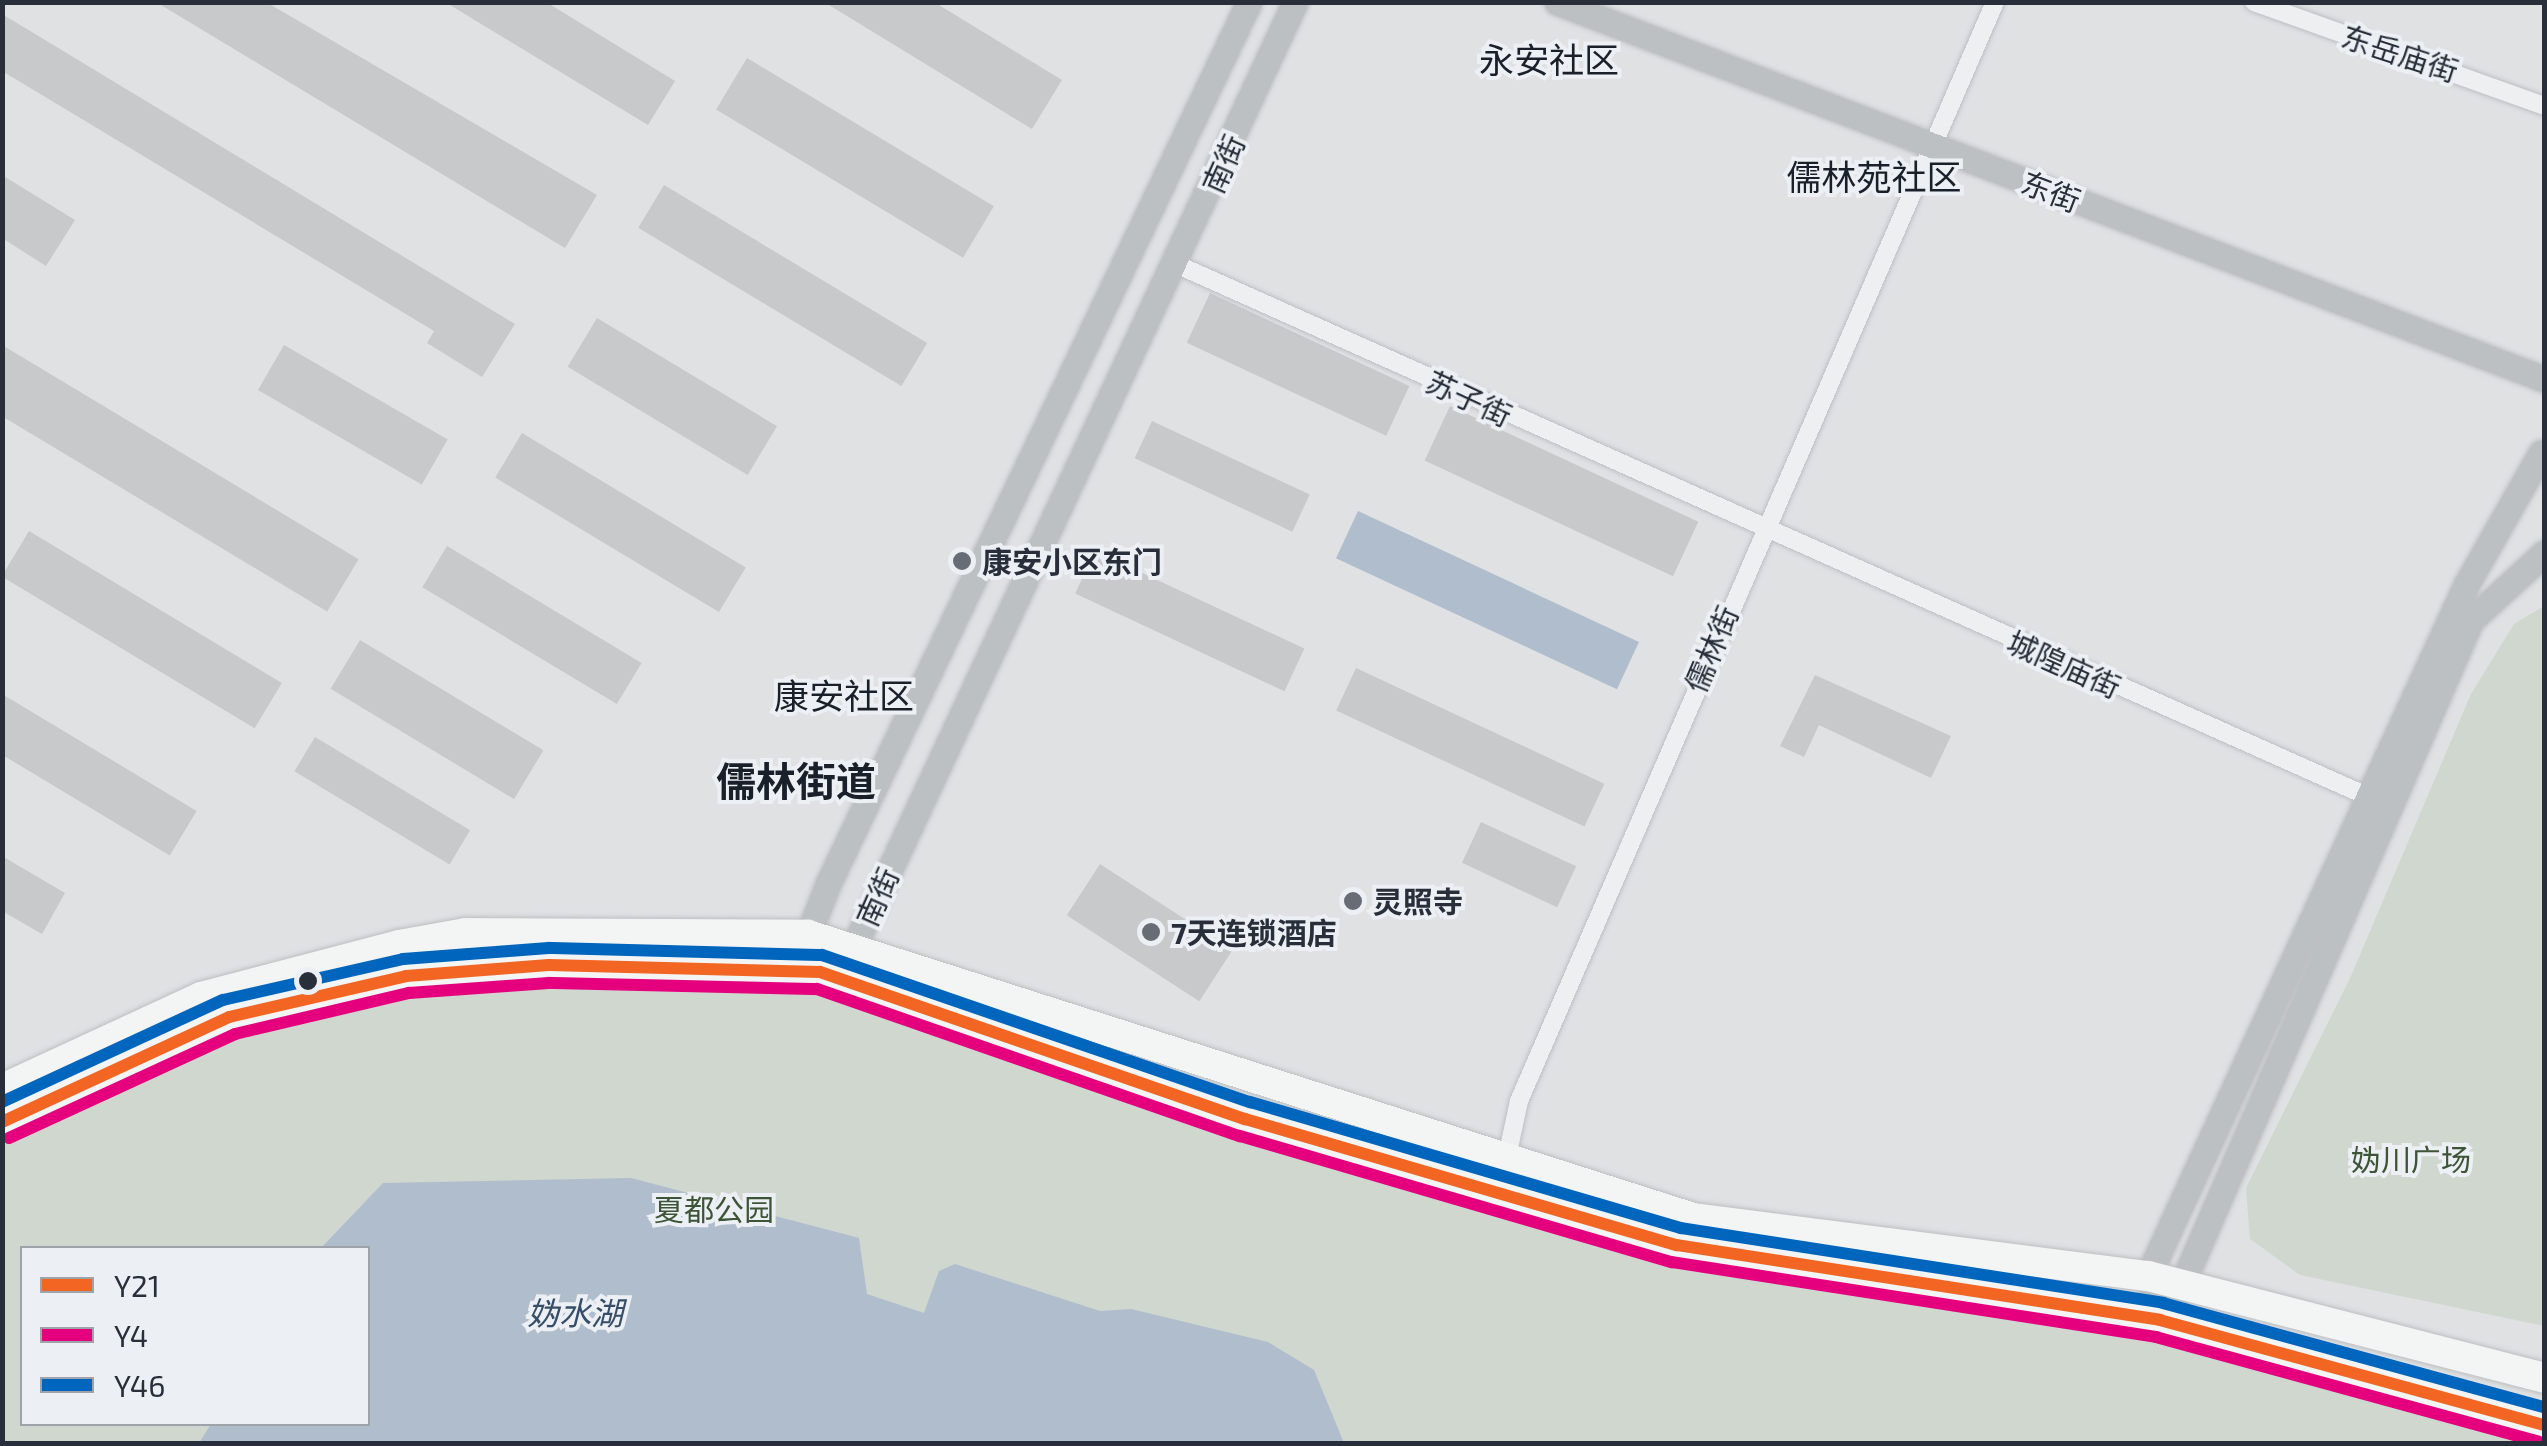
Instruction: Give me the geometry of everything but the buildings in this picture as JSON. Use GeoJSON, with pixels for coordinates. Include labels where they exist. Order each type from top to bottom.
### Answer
{"type":"FeatureCollection","features":[{"type":"Feature","properties":{"kind":"main road"},"geometry":{"type":"LineString","coordinates":[[2,1088],[201,997],[398,945],[466,933],[808,935],[856,944],[1504,1174],[1677,1245],[2160,1320],[2544,1424]]}},
{"type":"Feature","properties":{"kind":"main road"},"geometry":{"type":"LineString","coordinates":[[2,1122],[229,1017],[406,976],[568,965],[820,972],[1245,1119],[1693,1218],[2148,1276],[2544,1378]]}},
{"type":"Feature","properties":{"kind":"street","name":"南街"},"geometry":{"type":"LineString","coordinates":[[1249,2],[808,935],[820,972],[856,944],[1178,265],[1295,2]]}},
{"type":"Feature","properties":{"kind":"street","name":"东街"},"geometry":{"type":"LineString","coordinates":[[1558,2],[2544,379]]}},
{"type":"Feature","properties":{"kind":"street","name":"儒林街"},"geometry":{"type":"LineString","coordinates":[[1504,1174],[1519,1101],[1760,532],[1996,2]]}},
{"type":"Feature","properties":{"kind":"street","name":"东岳庙街"},"geometry":{"type":"LineString","coordinates":[[2254,2],[2544,106]]}},
{"type":"Feature","properties":{"kind":"street","name":"苏子街"},"geometry":{"type":"LineString","coordinates":[[1178,265],[1760,532]]}},
{"type":"Feature","properties":{"kind":"street"},"geometry":{"type":"LineString","coordinates":[[2160,1320],[2148,1276],[2466,585],[2543,460],[2544,426]]}},
{"type":"Feature","properties":{"kind":"street","name":"城隍庙街"},"geometry":{"type":"LineString","coordinates":[[1760,532],[2367,796]]}},
{"type":"Feature","properties":{"kind":"street"},"geometry":{"type":"LineString","coordinates":[[2160,1320],[2184,1288],[2471,620],[2544,553]]}},
{"type":"Feature","properties":{"kind":"green space","name":"妫川广场"},"geometry":{"type":"Polygon","coordinates":[[[2544,606],[2544,1326],[2300,1275],[2250,1239],[2246,1188],[2351,976],[2471,694],[2514,624],[2544,606]]]}},
{"type":"Feature","properties":{"kind":"green space","name":"夏都公园"},"geometry":{"type":"Polygon","coordinates":[[[820,972],[1677,1245],[2160,1320],[2544,1425],[2544,1443],[3,1443],[2,1126],[238,1035],[358,1005],[465,986],[644,973],[820,972]]]}},
{"type":"Feature","properties":{"kind":"water"},"geometry":{"type":"Polygon","coordinates":[[[1358,511],[1639,642],[1617,689],[1336,558],[1358,511]]]}},
{"type":"Feature","properties":{"kind":"water","name":"妫水湖"},"geometry":{"type":"Polygon","coordinates":[[[631,1178],[859,1238],[867,1294],[924,1313],[939,1271],[955,1264],[1100,1311],[1131,1309],[1268,1342],[1314,1370],[1344,1443],[199,1443],[210,1426],[370,1426],[370,1246],[323,1246],[383,1183],[631,1178]]]}},
{"type":"Feature","properties":{"kind":"transit line","name":"Y46"},"geometry":{"type":"LineString","coordinates":[[2,1102],[223,1000],[403,959],[549,948],[822,955],[1250,1102],[1681,1228],[2163,1303],[2544,1407]]}},
{"type":"Feature","properties":{"kind":"transit line","name":"Y21"},"geometry":{"type":"LineString","coordinates":[[2,1122],[229,1017],[406,976],[549,965],[820,972],[1245,1119],[1677,1245],[2160,1320],[2544,1425]]}},
{"type":"Feature","properties":{"kind":"transit line","name":"Y4"},"geometry":{"type":"LineString","coordinates":[[9,1138],[235,1034],[409,993],[549,983],[817,989],[1240,1136],[1672,1262],[2156,1337],[2539,1442]]}},
{"type":"Feature","properties":{"kind":"place","name":"康安小区东门"},"geometry":{"type":"Point","coordinates":[962,561]}},
{"type":"Feature","properties":{"kind":"place","name":"灵照寺"},"geometry":{"type":"Point","coordinates":[1353,901]}},
{"type":"Feature","properties":{"kind":"place","name":"7天连锁酒店"},"geometry":{"type":"Point","coordinates":[1151,932]}},
{"type":"Feature","properties":{"kind":"district","name":"永安社区"},"geometry":{"type":"Point","coordinates":[1549,59]}},
{"type":"Feature","properties":{"kind":"district","name":"儒林苑社区"},"geometry":{"type":"Point","coordinates":[1874,176]}},
{"type":"Feature","properties":{"kind":"district","name":"康安社区"},"geometry":{"type":"Point","coordinates":[844,695]}},
{"type":"Feature","properties":{"kind":"district","name":"儒林街道"},"geometry":{"type":"Point","coordinates":[796,780]}}]}
